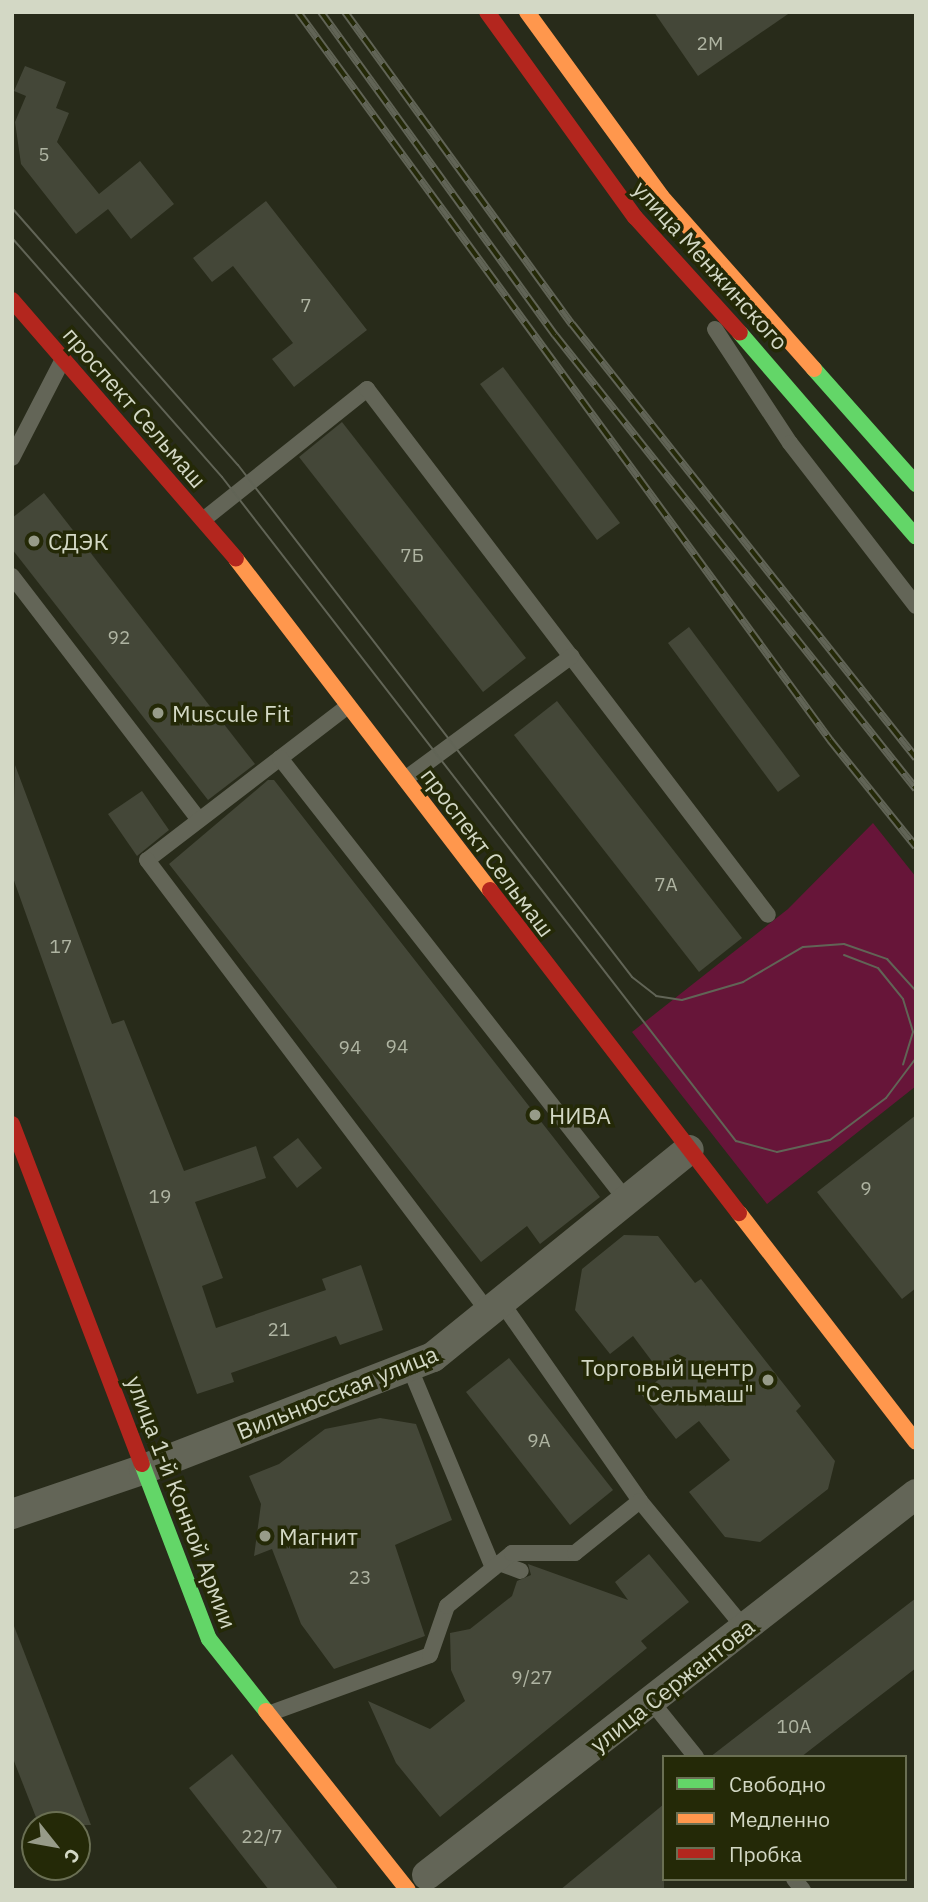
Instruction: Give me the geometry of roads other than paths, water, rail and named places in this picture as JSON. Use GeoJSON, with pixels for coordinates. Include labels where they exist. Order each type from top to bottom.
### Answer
{"type":"FeatureCollection","features":[{"type":"Feature","properties":{"kind":"main road","name":"улица Менжинского"},"geometry":{"type":"LineString","coordinates":[[487,12],[662,248],[819,419],[916,537]]}},
{"type":"Feature","properties":{"kind":"main road","name":"улица Менжинского"},"geometry":{"type":"LineString","coordinates":[[527,12],[661,196],[916,484]]}},
{"type":"Feature","properties":{"kind":"main road","name":"проспект Сельмаш"},"geometry":{"type":"LineString","coordinates":[[12,300],[203,520],[916,1442]]}},
{"type":"Feature","properties":{"kind":"main road","name":"улица 1-й Конной Армии"},"geometry":{"type":"LineString","coordinates":[[12,1124],[209,1639],[268,1714],[417,1882]]}},
{"type":"Feature","properties":{"kind":"street","name":"Вильнюсская улица"},"geometry":{"type":"LineString","coordinates":[[12,1514],[144,1469],[433,1357],[689,1150]]}},
{"type":"Feature","properties":{"kind":"street","name":"улица Сержантова"},"geometry":{"type":"LineString","coordinates":[[417,1882],[916,1494]]}},
{"type":"Feature","properties":{"kind":"lane"},"geometry":{"type":"LineString","coordinates":[[662,248],[790,443],[916,607]]}},
{"type":"Feature","properties":{"kind":"lane"},"geometry":{"type":"LineString","coordinates":[[12,458],[63,359]]}},
{"type":"Feature","properties":{"kind":"lane"},"geometry":{"type":"LineString","coordinates":[[203,520],[368,389],[768,915]]}},
{"type":"Feature","properties":{"kind":"lane"},"geometry":{"type":"LineString","coordinates":[[12,576],[199,820]]}},
{"type":"Feature","properties":{"kind":"lane"},"geometry":{"type":"LineString","coordinates":[[405,779],[572,656]]}},
{"type":"Feature","properties":{"kind":"lane"},"geometry":{"type":"LineString","coordinates":[[348,706],[148,860],[496,1308],[639,1501],[745,1629]]}},
{"type":"Feature","properties":{"kind":"lane"},"geometry":{"type":"LineString","coordinates":[[280,758],[627,1201]]}},
{"type":"Feature","properties":{"kind":"lane"},"geometry":{"type":"LineString","coordinates":[[410,1366],[496,1566]]}},
{"type":"Feature","properties":{"kind":"lane"},"geometry":{"type":"LineString","coordinates":[[268,1714],[430,1655],[442,1612],[519,1549],[575,1553],[639,1501]]}},
{"type":"Feature","properties":{"kind":"lane"},"geometry":{"type":"LineString","coordinates":[[496,1566],[521,1571]]}},
{"type":"Feature","properties":{"kind":"lane"},"geometry":{"type":"LineString","coordinates":[[651,1701],[694,1755]]}},
{"type":"Feature","properties":{"kind":"tram line"},"geometry":{"type":"LineString","coordinates":[[12,208],[238,465],[632,977],[656,996],[682,1000],[743,982],[803,947],[844,944],[887,959],[916,991]]}},
{"type":"Feature","properties":{"kind":"tram line"},"geometry":{"type":"LineString","coordinates":[[12,238],[222,477],[736,1141],[777,1152],[830,1140],[886,1098],[916,1058]]}},
{"type":"Feature","properties":{"kind":"tram line"},"geometry":{"type":"LineString","coordinates":[[844,955],[878,968],[903,999],[913,1032],[903,1065]]}},
{"type":"Feature","properties":{"kind":"railway"},"geometry":{"type":"LineString","coordinates":[[298,12],[830,740],[916,847]]}},
{"type":"Feature","properties":{"kind":"railway"},"geometry":{"type":"LineString","coordinates":[[321,12],[555,335],[916,789]]}},
{"type":"Feature","properties":{"kind":"railway"},"geometry":{"type":"LineString","coordinates":[[345,12],[572,324],[916,758]]}},
{"type":"Feature","properties":{"kind":"place","name":"СДЭК"},"geometry":{"type":"Point","coordinates":[34,541]}},
{"type":"Feature","properties":{"kind":"place","name":"Muscule Fit"},"geometry":{"type":"Point","coordinates":[158,713]}},
{"type":"Feature","properties":{"kind":"place","name":"НИВА"},"geometry":{"type":"Point","coordinates":[535,1115]}},
{"type":"Feature","properties":{"kind":"place","name":"Торговый центр \"Сельмаш\""},"geometry":{"type":"Point","coordinates":[768,1380]}},
{"type":"Feature","properties":{"kind":"place","name":"Магнит"},"geometry":{"type":"Point","coordinates":[265,1536]}}]}
